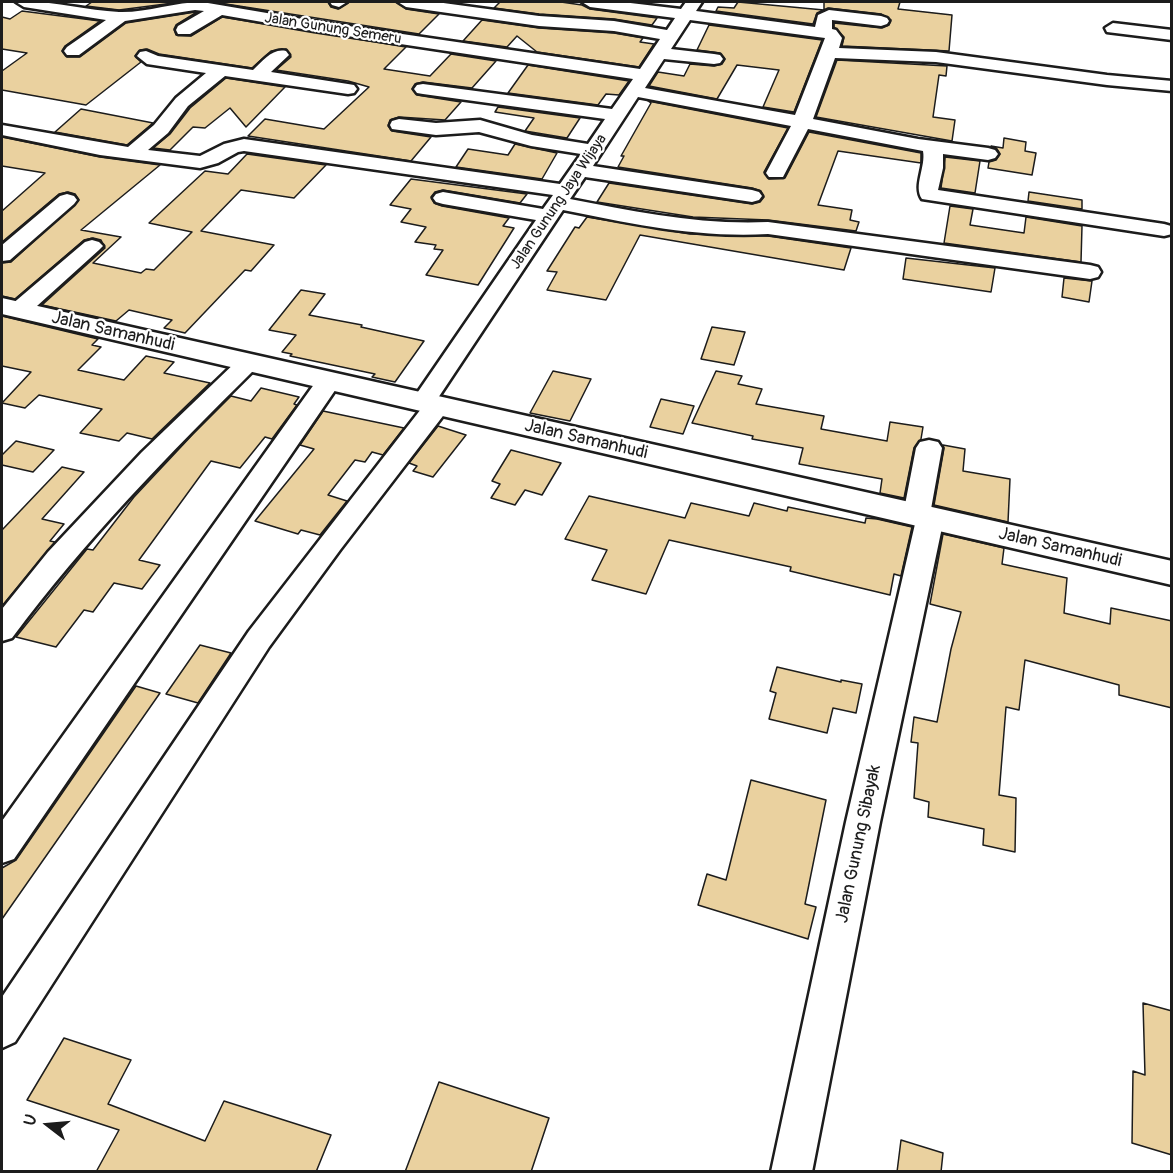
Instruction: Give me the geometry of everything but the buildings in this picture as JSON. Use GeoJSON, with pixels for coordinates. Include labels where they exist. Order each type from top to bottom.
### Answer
{"type":"FeatureCollection","features":[{"type":"Feature","properties":{"kind":"street","name":"Jalan Gunung Semeru"},"geometry":{"type":"LineString","coordinates":[[24,2],[98,6],[120,17],[186,6],[638,83],[802,122],[932,147],[988,154]]}},
{"type":"Feature","properties":{"kind":"street"},"geometry":{"type":"LineString","coordinates":[[406,2],[539,21],[614,26],[671,36]]}},
{"type":"Feature","properties":{"kind":"street"},"geometry":{"type":"LineString","coordinates":[[590,2],[690,8],[830,34],[834,38],[829,53],[802,122],[776,173]]}},
{"type":"Feature","properties":{"kind":"street","name":"Jalan Gunung Jaya Wijaya"},"geometry":{"type":"LineString","coordinates":[[2,1029],[259,639],[430,404],[556,204],[592,150],[613,124],[616,116],[690,8]]}},
{"type":"Feature","properties":{"kind":"street"},"geometry":{"type":"LineString","coordinates":[[184,30],[216,11]]}},
{"type":"Feature","properties":{"kind":"street"},"geometry":{"type":"LineString","coordinates":[[823,33],[824,18],[829,15],[881,21]]}},
{"type":"Feature","properties":{"kind":"street"},"geometry":{"type":"LineString","coordinates":[[73,51],[120,17]]}},
{"type":"Feature","properties":{"kind":"street"},"geometry":{"type":"LineString","coordinates":[[1113,28],[1172,35]]}},
{"type":"Feature","properties":{"kind":"street"},"geometry":{"type":"LineString","coordinates":[[659,53],[714,59]]}},
{"type":"Feature","properties":{"kind":"street"},"geometry":{"type":"LineString","coordinates":[[829,53],[936,57],[1107,80],[1172,86]]}},
{"type":"Feature","properties":{"kind":"street"},"geometry":{"type":"LineString","coordinates":[[257,75],[280,55]]}},
{"type":"Feature","properties":{"kind":"street"},"geometry":{"type":"LineString","coordinates":[[146,56],[153,60],[348,89]]}},
{"type":"Feature","properties":{"kind":"street"},"geometry":{"type":"LineString","coordinates":[[132,154],[161,129],[182,102],[221,70]]}},
{"type":"Feature","properties":{"kind":"street"},"geometry":{"type":"LineString","coordinates":[[423,89],[616,116]]}},
{"type":"Feature","properties":{"kind":"street"},"geometry":{"type":"LineString","coordinates":[[399,125],[444,129],[480,126],[531,140],[592,150]]}},
{"type":"Feature","properties":{"kind":"street"},"geometry":{"type":"LineString","coordinates":[[161,129],[181,132]]}},
{"type":"Feature","properties":{"kind":"street"},"geometry":{"type":"LineString","coordinates":[[2,130],[46,140],[132,154],[207,162],[215,159],[226,148],[244,145],[556,204],[692,227],[739,231],[768,228],[1090,272]]}},
{"type":"Feature","properties":{"kind":"street"},"geometry":{"type":"LineString","coordinates":[[932,147],[936,160],[928,188],[930,195],[1164,230]]}},
{"type":"Feature","properties":{"kind":"street"},"geometry":{"type":"LineString","coordinates":[[579,170],[752,196]]}},
{"type":"Feature","properties":{"kind":"street"},"geometry":{"type":"LineString","coordinates":[[443,198],[556,204]]}},
{"type":"Feature","properties":{"kind":"street"},"geometry":{"type":"LineString","coordinates":[[2,255],[67,200]]}},
{"type":"Feature","properties":{"kind":"street"},"geometry":{"type":"LineString","coordinates":[[10,308],[92,246]]}},
{"type":"Feature","properties":{"kind":"street","name":"Jalan Samanhudi"},"geometry":{"type":"LineString","coordinates":[[10,308],[1172,573]]}},
{"type":"Feature","properties":{"kind":"street"},"geometry":{"type":"LineString","coordinates":[[2,630],[38,579],[142,466],[248,363]]}},
{"type":"Feature","properties":{"kind":"street"},"geometry":{"type":"LineString","coordinates":[[2,848],[329,381]]}},
{"type":"Feature","properties":{"kind":"street","name":"Jalan Gunung Sibayak"},"geometry":{"type":"LineString","coordinates":[[791,1172],[923,517],[929,448]]}}]}
